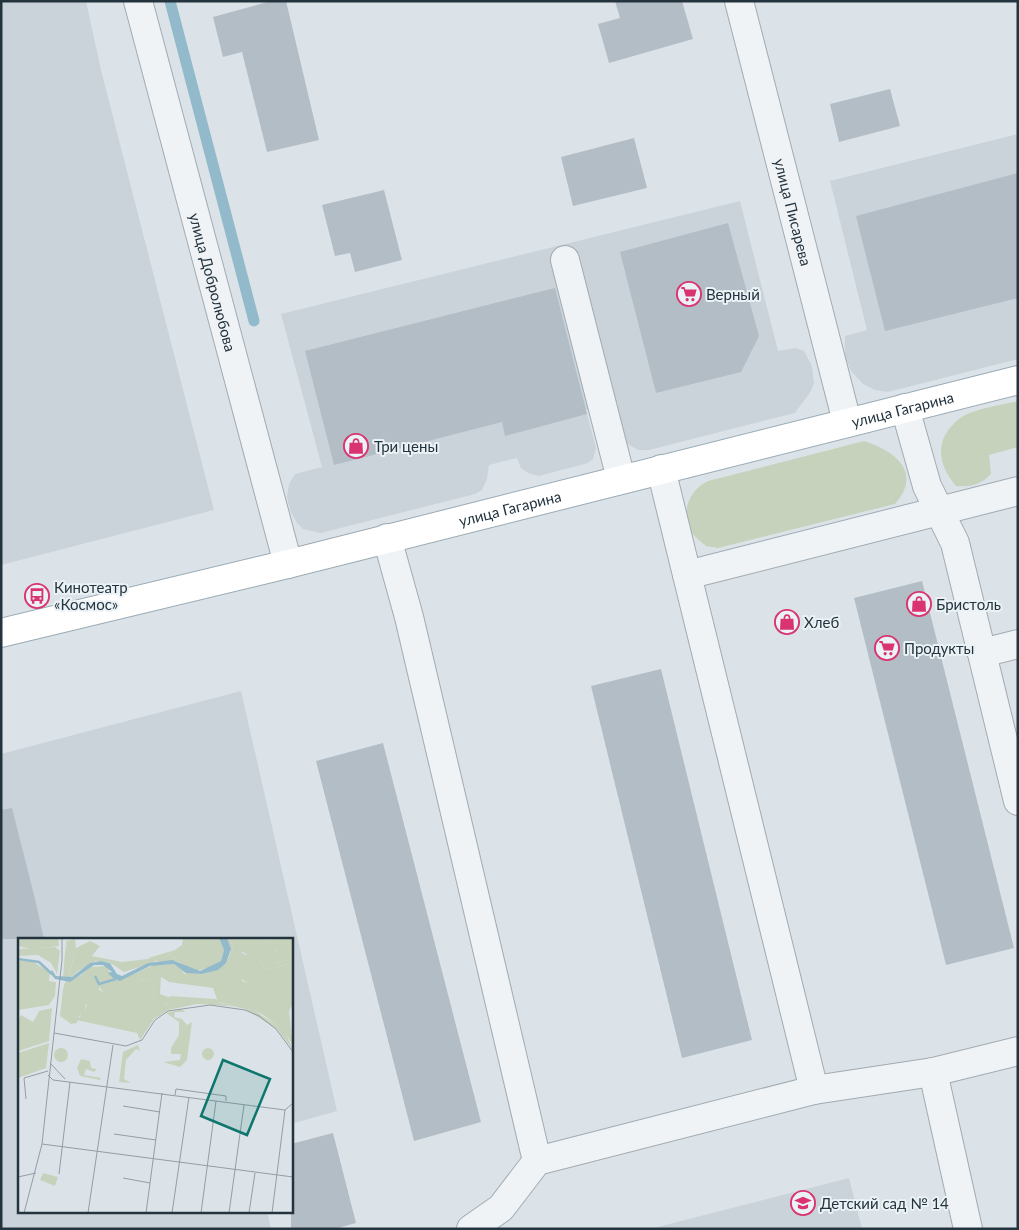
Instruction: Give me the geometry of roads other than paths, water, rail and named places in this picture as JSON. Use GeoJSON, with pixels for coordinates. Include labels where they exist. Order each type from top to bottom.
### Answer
{"type":"FeatureCollection","features":[{"type":"Feature","properties":{"kind":"main road","name":"улица Гагарина"},"geometry":{"type":"LineString","coordinates":[[1,633],[288,564],[1018,380]]}},
{"type":"Feature","properties":{"kind":"street","name":"улица Добролюбова"},"geometry":{"type":"LineString","coordinates":[[138,1],[288,564]]}},
{"type":"Feature","properties":{"kind":"street","name":"улица Писарева"},"geometry":{"type":"LineString","coordinates":[[740,1],[847,422]]}},
{"type":"Feature","properties":{"kind":"street"},"geometry":{"type":"LineString","coordinates":[[565,260],[621,479]]}},
{"type":"Feature","properties":{"kind":"street"},"geometry":{"type":"LineString","coordinates":[[905,408],[927,486],[955,543],[1018,801]]}},
{"type":"Feature","properties":{"kind":"street"},"geometry":{"type":"LineString","coordinates":[[661,470],[814,1090]]}},
{"type":"Feature","properties":{"kind":"street"},"geometry":{"type":"LineString","coordinates":[[687,575],[1018,491]]}},
{"type":"Feature","properties":{"kind":"street"},"geometry":{"type":"LineString","coordinates":[[387,538],[410,617],[537,1161]]}},
{"type":"Feature","properties":{"kind":"street"},"geometry":{"type":"LineString","coordinates":[[982,653],[1018,644]]}},
{"type":"Feature","properties":{"kind":"street"},"geometry":{"type":"LineString","coordinates":[[471,1229],[501,1208],[537,1161],[814,1090],[933,1072],[1018,1051]]}},
{"type":"Feature","properties":{"kind":"street"},"geometry":{"type":"LineString","coordinates":[[933,1072],[968,1229]]}},
{"type":"Feature","properties":{"kind":"waterway"},"geometry":{"type":"LineString","coordinates":[[170,1],[254,321]]}},
{"type":"Feature","properties":{"kind":"place","name":"Верный"},"geometry":{"type":"Point","coordinates":[689,294]}},
{"type":"Feature","properties":{"kind":"place","name":"Три цены"},"geometry":{"type":"Point","coordinates":[356,446]}},
{"type":"Feature","properties":{"kind":"place","name":"Кинотеатр «Космос»"},"geometry":{"type":"Point","coordinates":[37,596]}},
{"type":"Feature","properties":{"kind":"place","name":"Бристоль"},"geometry":{"type":"Point","coordinates":[919,604]}},
{"type":"Feature","properties":{"kind":"place","name":"Хлеб"},"geometry":{"type":"Point","coordinates":[787,622]}},
{"type":"Feature","properties":{"kind":"place","name":"Продукты"},"geometry":{"type":"Point","coordinates":[887,648]}},
{"type":"Feature","properties":{"kind":"place","name":"Детский сад № 14"},"geometry":{"type":"Point","coordinates":[803,1203]}}]}
